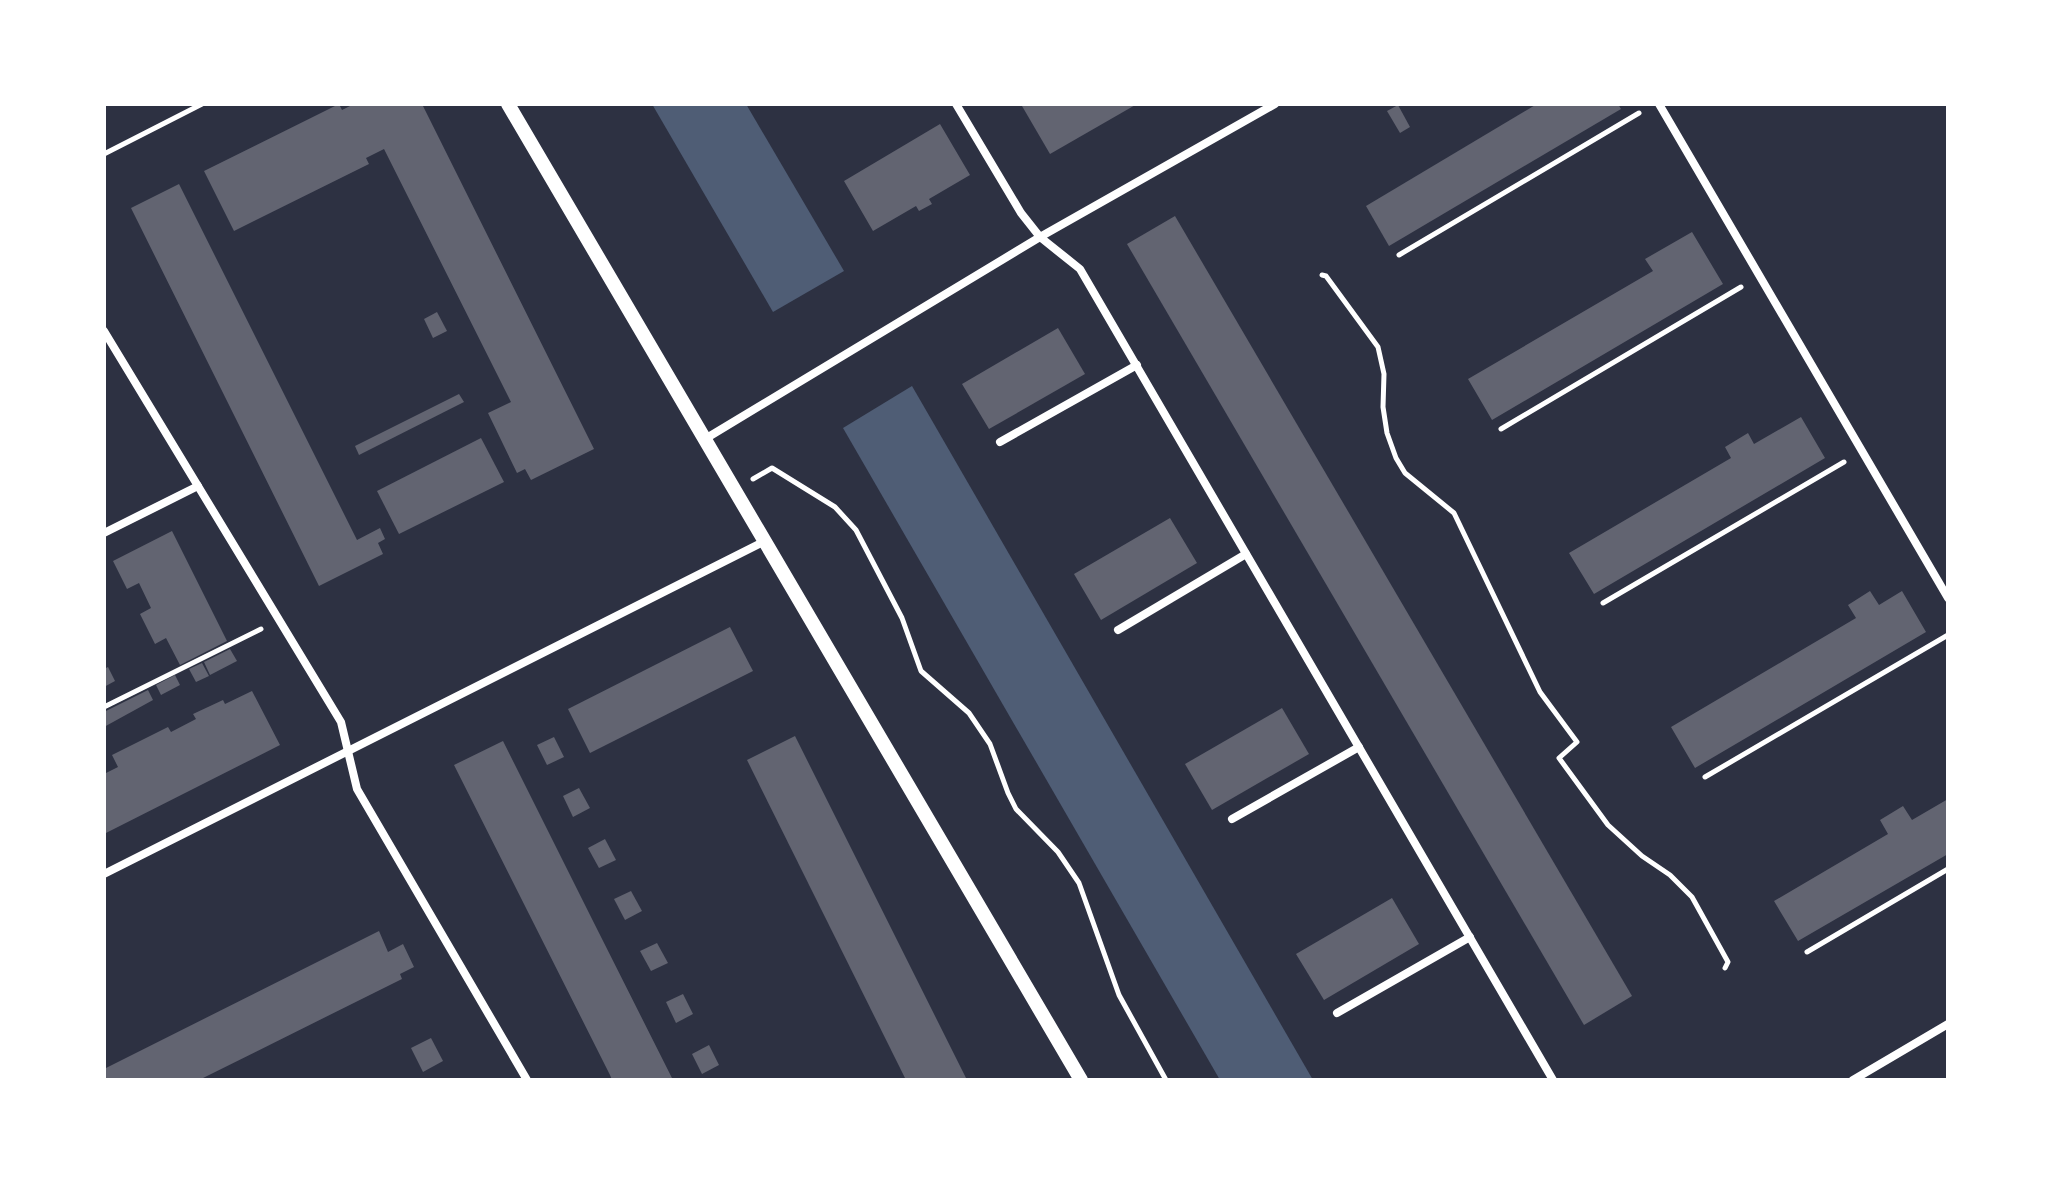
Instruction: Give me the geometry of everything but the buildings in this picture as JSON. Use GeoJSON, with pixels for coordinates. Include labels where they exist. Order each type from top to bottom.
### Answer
{"type":"FeatureCollection","features":[{"type":"Feature","properties":{"kind":"street"},"geometry":{"type":"LineString","coordinates":[[508,104],[1081,1080]]}},
{"type":"Feature","properties":{"kind":"street"},"geometry":{"type":"LineString","coordinates":[[956,104],[1021,213],[1040,237],[1080,269],[1553,1080]]}},
{"type":"Feature","properties":{"kind":"street"},"geometry":{"type":"LineString","coordinates":[[705,439],[1040,237],[1275,104]]}},
{"type":"Feature","properties":{"kind":"street"},"geometry":{"type":"LineString","coordinates":[[1659,104],[1948,598]]}},
{"type":"Feature","properties":{"kind":"street"},"geometry":{"type":"LineString","coordinates":[[104,331],[341,722],[357,789],[527,1080]]}},
{"type":"Feature","properties":{"kind":"street"},"geometry":{"type":"LineString","coordinates":[[1000,442],[1137,365]]}},
{"type":"Feature","properties":{"kind":"street"},"geometry":{"type":"LineString","coordinates":[[104,533],[198,486]]}},
{"type":"Feature","properties":{"kind":"street"},"geometry":{"type":"LineString","coordinates":[[104,874],[766,541]]}},
{"type":"Feature","properties":{"kind":"street"},"geometry":{"type":"LineString","coordinates":[[1118,630],[1246,554]]}},
{"type":"Feature","properties":{"kind":"street"},"geometry":{"type":"LineString","coordinates":[[1232,819],[1359,747]]}},
{"type":"Feature","properties":{"kind":"street"},"geometry":{"type":"LineString","coordinates":[[1337,1013],[1470,937]]}},
{"type":"Feature","properties":{"kind":"street"},"geometry":{"type":"LineString","coordinates":[[1853,1080],[1948,1024]]}},
{"type":"Feature","properties":{"kind":"path"},"geometry":{"type":"LineString","coordinates":[[104,154],[202,104]]}},
{"type":"Feature","properties":{"kind":"path"},"geometry":{"type":"LineString","coordinates":[[1399,255],[1641,112]]}},
{"type":"Feature","properties":{"kind":"path"},"geometry":{"type":"LineString","coordinates":[[1322,275],[1326,276],[1378,347],[1384,374],[1383,407],[1387,433],[1396,458],[1405,473],[1454,513],[1540,692],[1577,742],[1559,758],[1608,825],[1692,897],[1728,962],[1725,968]]}},
{"type":"Feature","properties":{"kind":"path"},"geometry":{"type":"LineString","coordinates":[[1501,429],[1760,276]]}},
{"type":"Feature","properties":{"kind":"path"},"geometry":{"type":"LineString","coordinates":[[1603,603],[1862,451]]}},
{"type":"Feature","properties":{"kind":"path"},"geometry":{"type":"LineString","coordinates":[[735,489],[772,468],[835,507],[856,530],[902,618],[921,671],[969,713],[990,744],[1016,809],[1058,852],[1079,883],[1119,995],[1166,1080]]}},
{"type":"Feature","properties":{"kind":"path"},"geometry":{"type":"LineString","coordinates":[[104,707],[280,619]]}},
{"type":"Feature","properties":{"kind":"path"},"geometry":{"type":"LineString","coordinates":[[1705,777],[1948,635]]}},
{"type":"Feature","properties":{"kind":"path"},"geometry":{"type":"LineString","coordinates":[[1807,952],[1948,869]]}},
{"type":"Feature","properties":{"kind":"water"},"geometry":{"type":"Polygon","coordinates":[[[652,104],[746,104],[844,271],[773,312],[652,104]]]}},
{"type":"Feature","properties":{"kind":"water"},"geometry":{"type":"Polygon","coordinates":[[[912,386],[1313,1080],[1220,1080],[843,428],[912,386]]]}}]}
